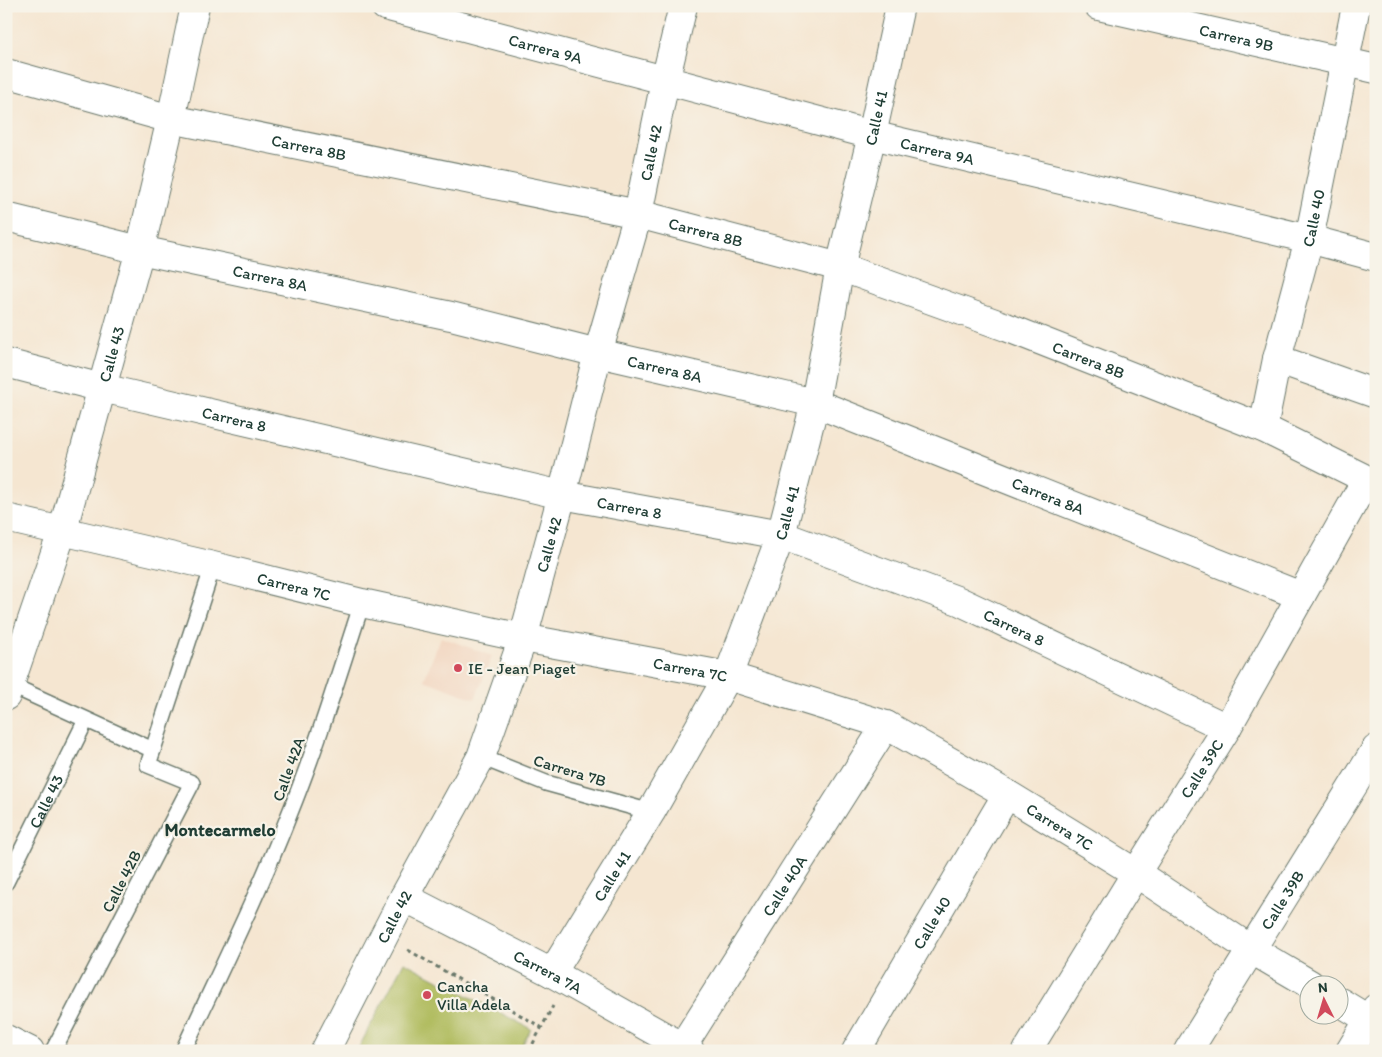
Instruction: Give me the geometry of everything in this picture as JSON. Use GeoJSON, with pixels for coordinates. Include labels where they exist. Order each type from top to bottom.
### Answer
{"type":"FeatureCollection","features":[{"type":"Feature","properties":{"kind":"street","name":"Calle 43"},"geometry":{"type":"LineString","coordinates":[[8,688],[62,532],[140,250],[195,6]]}},
{"type":"Feature","properties":{"kind":"street","name":"Carrera 9A"},"geometry":{"type":"LineString","coordinates":[[385,6],[872,135],[1376,257]]}},
{"type":"Feature","properties":{"kind":"street","name":"Calle 42"},"geometry":{"type":"LineString","coordinates":[[325,1051],[404,897],[480,757],[523,638],[598,353],[638,214],[683,6]]}},
{"type":"Feature","properties":{"kind":"street","name":"Calle 41"},"geometry":{"type":"LineString","coordinates":[[559,977],[728,676],[781,535],[815,403],[840,267],[872,135],[900,6]]}},
{"type":"Feature","properties":{"kind":"street","name":"Carrera 9B"},"geometry":{"type":"LineString","coordinates":[[1099,6],[1376,69]]}},
{"type":"Feature","properties":{"kind":"street","name":"Calle 40"},"geometry":{"type":"LineString","coordinates":[[1263,428],[1277,359],[1309,240],[1356,6]]}},
{"type":"Feature","properties":{"kind":"street","name":"Carrera 8B"},"geometry":{"type":"LineString","coordinates":[[6,73],[171,119],[638,214],[840,267],[1006,327],[1263,428],[1371,482]]}},
{"type":"Feature","properties":{"kind":"street","name":"Carrera 8A"},"geometry":{"type":"LineString","coordinates":[[6,217],[140,250],[451,316],[598,353],[815,403],[1301,596]]}},
{"type":"Feature","properties":{"kind":"street"},"geometry":{"type":"LineString","coordinates":[[1277,359],[1376,394]]}},
{"type":"Feature","properties":{"kind":"street","name":"Carrera 8"},"geometry":{"type":"LineString","coordinates":[[6,363],[102,388],[562,495],[781,535],[959,601],[1227,728]]}},
{"type":"Feature","properties":{"kind":"street","name":"Calle 39C"},"geometry":{"type":"LineString","coordinates":[[1027,1051],[1227,728],[1301,596],[1371,482]]}},
{"type":"Feature","properties":{"kind":"street","name":"Carrera 7C"},"geometry":{"type":"LineString","coordinates":[[6,518],[362,603],[523,638],[728,676],[886,725],[1007,794],[1136,873],[1252,950],[1300,978]]}},
{"type":"Feature","properties":{"kind":"street","name":"Calle 40A"},"geometry":{"type":"LineString","coordinates":[[686,1049],[886,725]]}},
{"type":"Feature","properties":{"kind":"street","name":"Calle 39B"},"geometry":{"type":"LineString","coordinates":[[1188,1051],[1376,749]]}},
{"type":"Feature","properties":{"kind":"street","name":"Calle 40"},"geometry":{"type":"LineString","coordinates":[[856,1051],[1007,794]]}},
{"type":"Feature","properties":{"kind":"street","name":"Carrera 7A"},"geometry":{"type":"LineString","coordinates":[[404,897],[559,977],[686,1049]]}},
{"type":"Feature","properties":{"kind":"street"},"geometry":{"type":"LineString","coordinates":[[1350,1007],[1373,1017],[1350,1051]]}},
{"type":"Feature","properties":{"kind":"street"},"geometry":{"type":"LineString","coordinates":[[6,1039],[30,1051]]}},
{"type":"Feature","properties":{"kind":"lane","name":"Calle 42B"},"geometry":{"type":"LineString","coordinates":[[53,1051],[192,782],[148,765],[213,566]]}},
{"type":"Feature","properties":{"kind":"lane","name":"Calle 42A"},"geometry":{"type":"LineString","coordinates":[[182,1051],[246,917],[289,816],[310,762],[362,603]]}},
{"type":"Feature","properties":{"kind":"lane"},"geometry":{"type":"LineString","coordinates":[[8,688],[153,750]]}},
{"type":"Feature","properties":{"kind":"lane","name":"Calle 43"},"geometry":{"type":"LineString","coordinates":[[6,882],[86,720]]}},
{"type":"Feature","properties":{"kind":"lane","name":"Carrera 7B"},"geometry":{"type":"LineString","coordinates":[[480,757],[546,783],[651,812]]}},
{"type":"Feature","properties":{"kind":"path"},"geometry":{"type":"LineString","coordinates":[[384,936],[541,1027]]}},
{"type":"Feature","properties":{"kind":"path"},"geometry":{"type":"LineString","coordinates":[[528,1051],[541,1027],[559,977]]}},
{"type":"Feature","properties":{"kind":"shaded area","name":"IE - Jean Piaget"},"geometry":{"type":"Polygon","coordinates":[[[441,637],[492,656],[475,699],[424,680],[441,637]]]}},
{"type":"Feature","properties":{"kind":"green space","name":"Cancha Villa Adela"},"geometry":{"type":"Polygon","coordinates":[[[404,962],[531,1029],[519,1051],[357,1051],[404,962]]]}},
{"type":"Feature","properties":{"kind":"place","name":"IE - Jean Piaget"},"geometry":{"type":"Point","coordinates":[458,668]}},
{"type":"Feature","properties":{"kind":"place","name":"Cancha Villa Adela"},"geometry":{"type":"Point","coordinates":[427,995]}},
{"type":"Feature","properties":{"kind":"district","name":"Montecarmelo"},"geometry":{"type":"Point","coordinates":[220,830]}}]}
